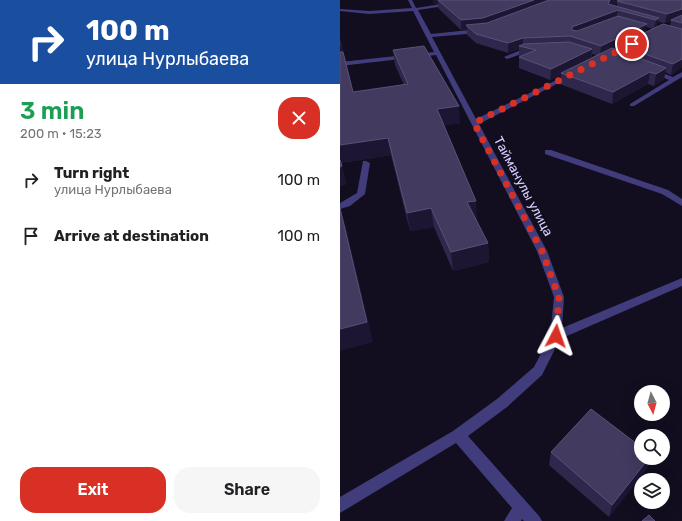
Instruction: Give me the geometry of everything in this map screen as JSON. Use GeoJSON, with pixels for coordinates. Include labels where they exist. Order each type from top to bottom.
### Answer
{"type":"FeatureCollection","features":[{"type":"Feature","properties":{"kind":"street"},"geometry":{"type":"LineString","coordinates":[[340,10],[363,13],[413,4],[451,4],[464,0]]}},
{"type":"Feature","properties":{"kind":"street","name":"Тайманулы улица"},"geometry":{"type":"LineString","coordinates":[[340,505],[458,435],[502,404],[538,371],[556,336],[559,297],[542,251],[413,4]]}},
{"type":"Feature","properties":{"kind":"street"},"geometry":{"type":"LineString","coordinates":[[430,36],[485,30]]}},
{"type":"Feature","properties":{"kind":"street"},"geometry":{"type":"LineString","coordinates":[[508,57],[523,51],[538,50]]}},
{"type":"Feature","properties":{"kind":"street"},"geometry":{"type":"LineString","coordinates":[[340,64],[438,53]]}},
{"type":"Feature","properties":{"kind":"street"},"geometry":{"type":"LineString","coordinates":[[645,68],[673,79]]}},
{"type":"Feature","properties":{"kind":"street"},"geometry":{"type":"LineString","coordinates":[[474,123],[580,70]]}},
{"type":"Feature","properties":{"kind":"street"},"geometry":{"type":"LineString","coordinates":[[632,105],[682,74]]}},
{"type":"Feature","properties":{"kind":"street"},"geometry":{"type":"LineString","coordinates":[[548,152],[665,192],[682,203]]}},
{"type":"Feature","properties":{"kind":"street"},"geometry":{"type":"LineString","coordinates":[[340,206],[347,204],[361,194],[366,163]]}},
{"type":"Feature","properties":{"kind":"street"},"geometry":{"type":"LineString","coordinates":[[556,336],[682,282]]}},
{"type":"Feature","properties":{"kind":"street"},"geometry":{"type":"LineString","coordinates":[[458,435],[534,521]]}},
{"type":"Feature","properties":{"kind":"street"},"geometry":{"type":"LineString","coordinates":[[512,521],[522,507]]}},
{"type":"Feature","properties":{"kind":"building"},"geometry":{"type":"Polygon","coordinates":[[[438,0],[534,0],[483,18],[461,20],[438,0]]]}},
{"type":"Feature","properties":{"kind":"building"},"geometry":{"type":"Polygon","coordinates":[[[549,0],[610,0],[608,4],[659,18],[656,20],[618,10],[572,27],[572,30],[577,31],[618,16],[647,24],[601,46],[570,36],[523,38],[508,43],[476,34],[466,25],[487,23],[549,0]]]}},
{"type":"Feature","properties":{"kind":"building"},"geometry":{"type":"Polygon","coordinates":[[[682,0],[682,9],[667,14],[617,1],[682,0]]]}},
{"type":"Feature","properties":{"kind":"building"},"geometry":{"type":"Polygon","coordinates":[[[682,15],[682,23],[671,20],[682,15]]]}},
{"type":"Feature","properties":{"kind":"building"},"geometry":{"type":"Polygon","coordinates":[[[663,24],[682,29],[682,59],[673,64],[619,45],[663,24]]]}},
{"type":"Feature","properties":{"kind":"building"},"geometry":{"type":"Polygon","coordinates":[[[569,42],[592,49],[551,69],[519,57],[536,50],[519,46],[524,44],[569,42]]]}},
{"type":"Feature","properties":{"kind":"building"},"geometry":{"type":"Polygon","coordinates":[[[424,46],[459,106],[437,109],[476,201],[467,202],[488,243],[451,252],[431,208],[407,213],[388,138],[340,145],[340,52],[343,52],[353,92],[408,84],[393,50],[424,46]]]}},
{"type":"Feature","properties":{"kind":"building"},"geometry":{"type":"Polygon","coordinates":[[[612,48],[666,68],[656,74],[650,72],[613,92],[561,73],[612,48]]]}},
{"type":"Feature","properties":{"kind":"building"},"geometry":{"type":"Polygon","coordinates":[[[340,208],[367,322],[340,329],[340,208]]]}},
{"type":"Feature","properties":{"kind":"building"},"geometry":{"type":"Polygon","coordinates":[[[591,409],[634,442],[634,465],[643,465],[637,473],[634,473],[634,477],[612,505],[551,452],[591,409]]]}},
{"type":"Feature","properties":{"kind":"building"},"geometry":{"type":"Polygon","coordinates":[[[649,515],[655,521],[642,521],[649,515]]]}},
{"type":"Feature","properties":{"kind":"route"},"geometry":{"type":"LineString","coordinates":[[556,336],[559,297],[542,251],[474,123],[632,44]]}}]}
